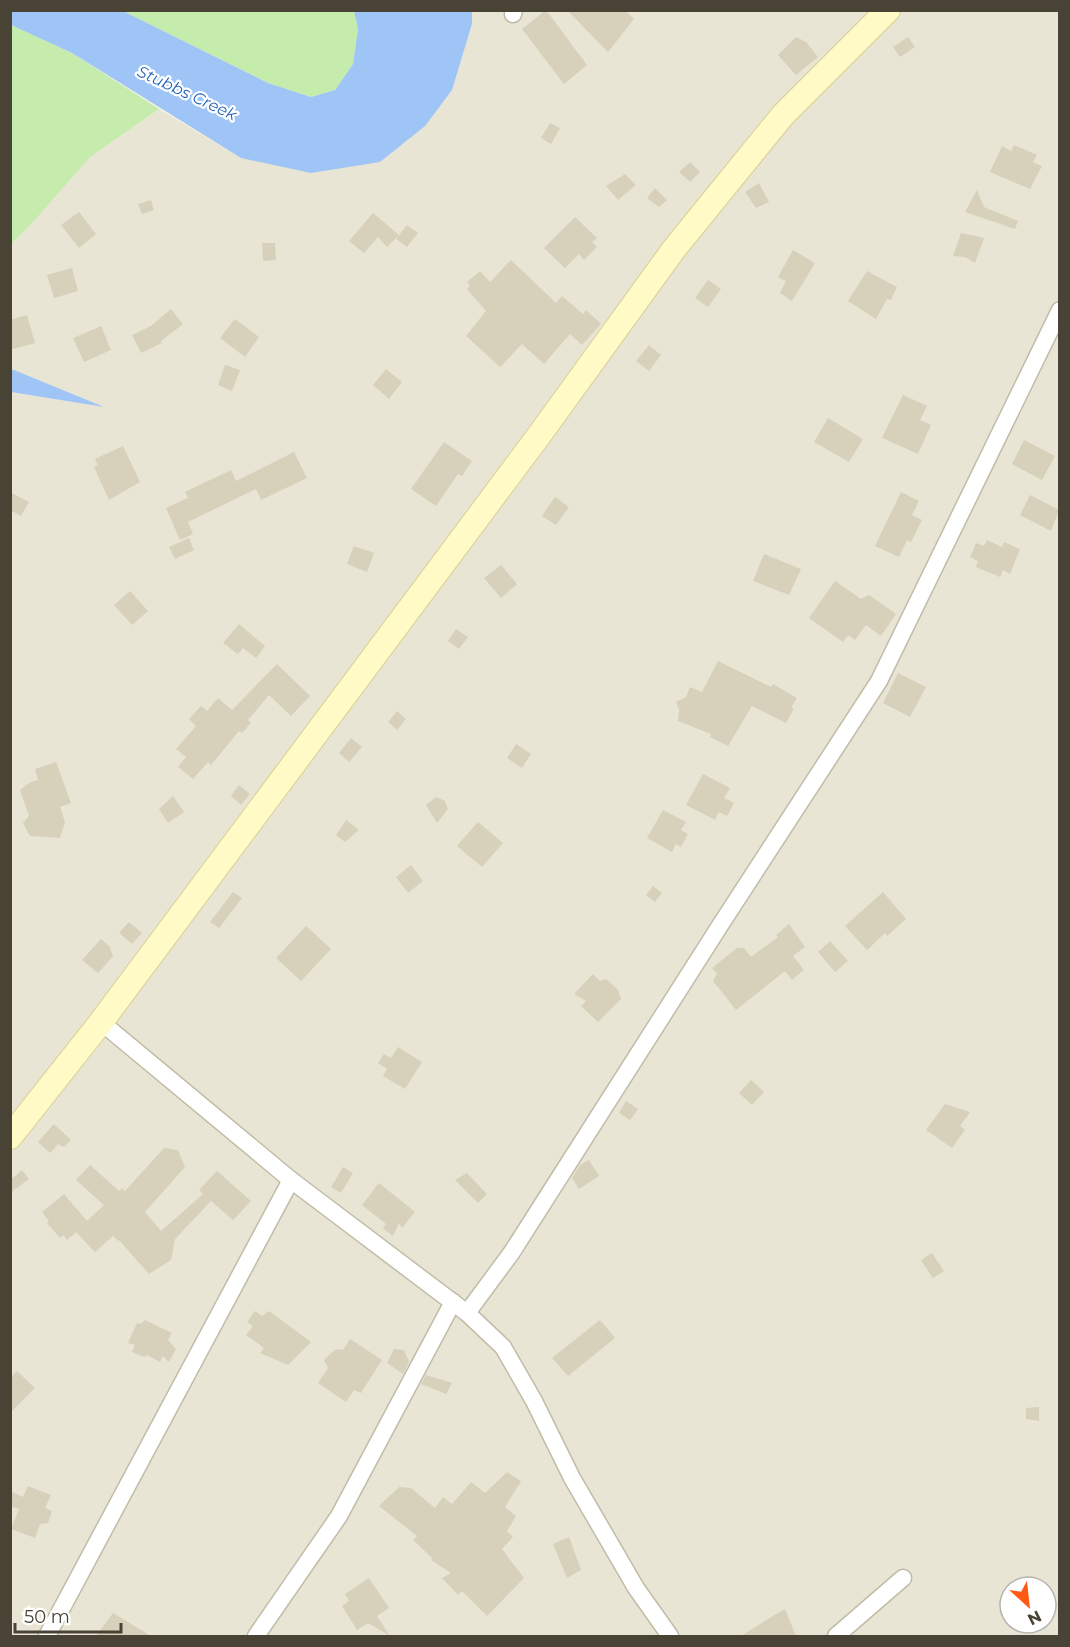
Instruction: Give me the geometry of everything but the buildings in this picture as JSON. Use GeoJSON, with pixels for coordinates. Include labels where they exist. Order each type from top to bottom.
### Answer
{"type":"FeatureCollection","features":[{"type":"Feature","properties":{"kind":"street"},"geometry":{"type":"LineString","coordinates":[[10,1137],[101,1022],[540,434],[675,249],[783,115],[888,10]]}},
{"type":"Feature","properties":{"kind":"street"},"geometry":{"type":"LineString","coordinates":[[467,1312],[512,1252],[879,681],[1059,310]]}},
{"type":"Feature","properties":{"kind":"street"},"geometry":{"type":"LineString","coordinates":[[101,1022],[291,1180],[467,1312],[503,1347],[534,1401],[572,1478],[636,1588],[670,1636]]}},
{"type":"Feature","properties":{"kind":"street"},"geometry":{"type":"LineString","coordinates":[[47,1636],[291,1180]]}},
{"type":"Feature","properties":{"kind":"street"},"geometry":{"type":"LineString","coordinates":[[256,1636],[339,1516],[453,1302]]}},
{"type":"Feature","properties":{"kind":"street"},"geometry":{"type":"LineString","coordinates":[[836,1636],[903,1578]]}},
{"type":"Feature","properties":{"kind":"shaded area"},"geometry":{"type":"Polygon","coordinates":[[[472,11],[1059,11],[1059,1636],[11,1636],[11,392],[100,406],[11,370],[11,244],[90,157],[159,109],[241,158],[452,89],[472,25],[472,11]]]}},
{"type":"Feature","properties":{"kind":"green space"},"geometry":{"type":"Polygon","coordinates":[[[123,11],[354,11],[358,29],[353,64],[335,90],[311,97],[268,83],[123,11]]]}},
{"type":"Feature","properties":{"kind":"green space"},"geometry":{"type":"Polygon","coordinates":[[[11,25],[72,53],[159,109],[90,157],[11,244],[11,25]]]}},
{"type":"Feature","properties":{"kind":"water","name":"Stubbs Creek"},"geometry":{"type":"Polygon","coordinates":[[[11,10],[123,11],[268,83],[311,97],[335,90],[353,64],[358,29],[354,11],[472,11],[472,24],[452,90],[425,126],[380,162],[311,173],[241,158],[72,53],[11,25],[11,10]]]}},
{"type":"Feature","properties":{"kind":"water"},"geometry":{"type":"Polygon","coordinates":[[[11,370],[14,370],[104,407],[11,392],[11,370]]]}}]}
